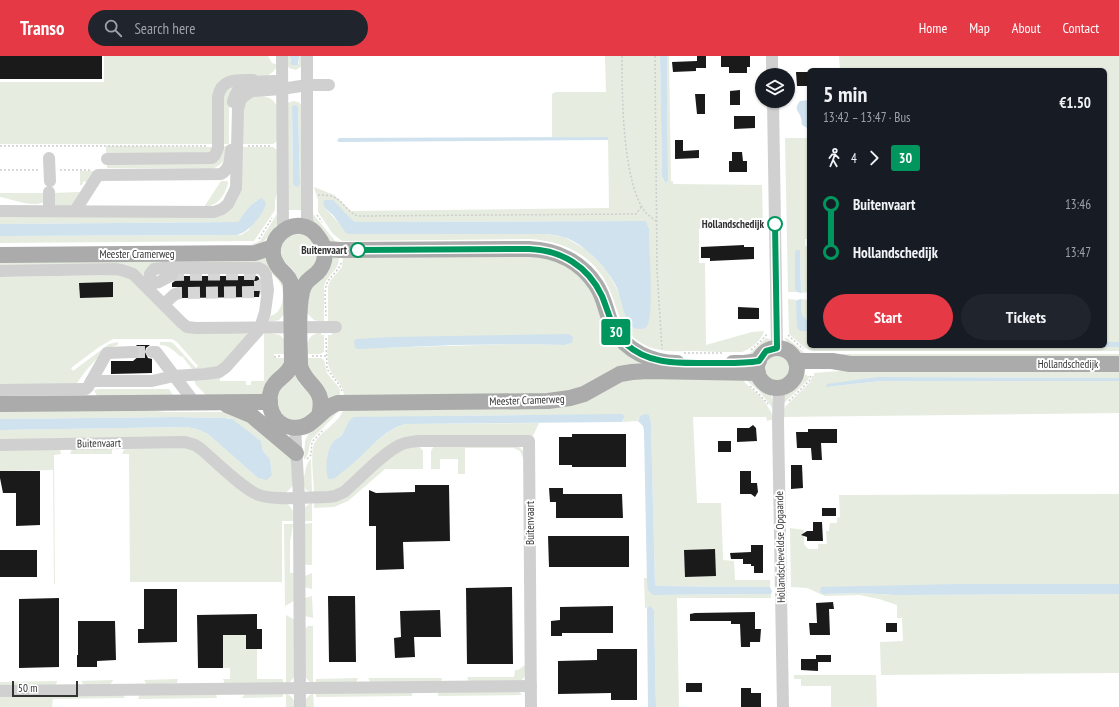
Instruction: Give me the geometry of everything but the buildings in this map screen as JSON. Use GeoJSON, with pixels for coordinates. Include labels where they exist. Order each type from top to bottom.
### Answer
{"type":"FeatureCollection","features":[{"type":"Feature","properties":{"kind":"main road"},"geometry":{"type":"LineString","coordinates":[[295,428],[286,427],[278,421],[273,414],[270,402],[271,389],[291,367],[296,328],[304,285],[321,267],[325,258],[321,240],[309,228],[303,226],[293,227],[283,231],[277,237],[273,247],[276,263],[290,282],[296,328],[301,370],[318,391],[321,422]]}},
{"type":"Feature","properties":{"kind":"main road","name":"Meester Cramerweg"},"geometry":{"type":"LineString","coordinates":[[0,255],[255,252],[273,247]]}},
{"type":"Feature","properties":{"kind":"main road"},"geometry":{"type":"LineString","coordinates":[[324,249],[529,249],[548,251],[570,259],[587,273],[602,297],[614,328],[627,345],[643,356],[659,361],[674,363],[744,363],[754,369],[768,386],[779,388],[789,384],[801,368],[789,352],[785,349],[777,348],[766,351],[754,369]]}},
{"type":"Feature","properties":{"kind":"main road","name":"Hollandschedijk"},"geometry":{"type":"LineString","coordinates":[[801,368],[832,361],[850,364],[1119,364]]}},
{"type":"Feature","properties":{"kind":"main road","name":"Meester Cramerweg"},"geometry":{"type":"LineString","coordinates":[[295,428],[306,426],[314,421],[321,422],[330,406],[342,403],[552,401],[575,397],[614,377],[632,372],[754,369]]}},
{"type":"Feature","properties":{"kind":"main road"},"geometry":{"type":"LineString","coordinates":[[220,402],[251,415],[301,458]]}},
{"type":"Feature","properties":{"kind":"main road"},"geometry":{"type":"LineString","coordinates":[[0,404],[270,402]]}},
{"type":"Feature","properties":{"kind":"street"},"geometry":{"type":"LineString","coordinates":[[282,56],[280,84],[283,231]]}},
{"type":"Feature","properties":{"kind":"street"},"geometry":{"type":"LineString","coordinates":[[307,56],[307,219],[309,228]]}},
{"type":"Feature","properties":{"kind":"street"},"geometry":{"type":"LineString","coordinates":[[772,56],[772,68]]}},
{"type":"Feature","properties":{"kind":"street"},"geometry":{"type":"LineString","coordinates":[[107,159],[209,159],[216,155],[218,146],[218,92],[222,86],[235,80],[269,79],[280,84]]}},
{"type":"Feature","properties":{"kind":"street"},"geometry":{"type":"LineString","coordinates":[[76,211],[98,175],[217,174],[223,172],[228,167],[231,158],[232,104],[238,90],[247,83],[329,85]]}},
{"type":"Feature","properties":{"kind":"street"},"geometry":{"type":"LineString","coordinates":[[0,211],[214,212],[222,209],[228,204],[236,188],[238,109],[241,99],[252,92],[280,84]]}},
{"type":"Feature","properties":{"kind":"street"},"geometry":{"type":"LineString","coordinates":[[773,108],[777,348]]}},
{"type":"Feature","properties":{"kind":"street"},"geometry":{"type":"LineString","coordinates":[[49,158],[49,211]]}},
{"type":"Feature","properties":{"kind":"street"},"geometry":{"type":"LineString","coordinates":[[0,390],[152,381],[174,376],[219,372],[226,367],[260,328],[268,290],[266,275],[263,270],[259,268],[163,268],[154,269],[150,274],[150,279],[154,283],[172,275]]}},
{"type":"Feature","properties":{"kind":"street"},"geometry":{"type":"LineString","coordinates":[[0,271],[121,270],[133,274],[187,327],[331,327]]}},
{"type":"Feature","properties":{"kind":"street"},"geometry":{"type":"LineString","coordinates":[[164,304],[175,294]]}},
{"type":"Feature","properties":{"kind":"street"},"geometry":{"type":"LineString","coordinates":[[77,403],[107,353],[133,352]]}},
{"type":"Feature","properties":{"kind":"street"},"geometry":{"type":"LineString","coordinates":[[152,352],[156,352],[194,402]]}},
{"type":"Feature","properties":{"kind":"street","name":"Hollandscheveldse Opgaande"},"geometry":{"type":"LineString","coordinates":[[779,388],[778,420],[783,707]]}},
{"type":"Feature","properties":{"kind":"street"},"geometry":{"type":"LineString","coordinates":[[295,428],[301,458],[299,497],[300,707]]}},
{"type":"Feature","properties":{"kind":"street","name":"Buitenvaart"},"geometry":{"type":"LineString","coordinates":[[0,445],[185,442],[195,445],[201,449],[249,490],[257,495],[271,498],[328,497],[340,494],[386,454],[400,445],[407,443],[418,441],[529,441],[531,707]]}},
{"type":"Feature","properties":{"kind":"street"},"geometry":{"type":"LineString","coordinates":[[0,691],[531,686]]}},
{"type":"Feature","properties":{"kind":"path"},"geometry":{"type":"LineString","coordinates":[[622,56],[622,98],[629,174],[638,198],[646,213],[656,221]]}},
{"type":"Feature","properties":{"kind":"path"},"geometry":{"type":"LineString","coordinates":[[655,56],[657,270],[662,353]]}},
{"type":"Feature","properties":{"kind":"path"},"geometry":{"type":"LineString","coordinates":[[0,146],[218,146]]}},
{"type":"Feature","properties":{"kind":"path"},"geometry":{"type":"LineString","coordinates":[[237,146],[267,146]]}},
{"type":"Feature","properties":{"kind":"path"},"geometry":{"type":"LineString","coordinates":[[307,196],[330,195],[335,197],[354,215],[358,216],[636,214],[642,206]]}},
{"type":"Feature","properties":{"kind":"path"},"geometry":{"type":"LineString","coordinates":[[341,250],[341,266],[328,280],[326,286],[331,327],[327,369],[341,387],[342,403]]}},
{"type":"Feature","properties":{"kind":"path"},"geometry":{"type":"LineString","coordinates":[[683,353],[728,354]]}},
{"type":"Feature","properties":{"kind":"path"},"geometry":{"type":"LineString","coordinates":[[778,420],[780,412],[785,404],[810,380],[811,376],[801,368]]}},
{"type":"Feature","properties":{"kind":"path"},"geometry":{"type":"LineString","coordinates":[[754,369],[745,381],[760,394],[778,420]]}},
{"type":"Feature","properties":{"kind":"path"},"geometry":{"type":"LineString","coordinates":[[301,458],[311,455],[312,442],[321,422]]}},
{"type":"Feature","properties":{"kind":"shaded area"},"geometry":{"type":"Polygon","coordinates":[[[104,56],[268,56],[272,63],[278,65],[274,71],[267,76],[225,81],[216,144],[0,144],[0,82],[104,82],[104,56]]]}},
{"type":"Feature","properties":{"kind":"shaded area"},"geometry":{"type":"Polygon","coordinates":[[[284,56],[290,56],[290,61],[299,64],[299,56],[304,56],[302,66],[296,70],[289,68],[284,56]]]}},
{"type":"Feature","properties":{"kind":"shaded area"},"geometry":{"type":"Polygon","coordinates":[[[605,56],[660,56],[662,176],[664,182],[668,182],[667,56],[669,56],[671,181],[673,181],[673,184],[762,185],[763,229],[699,229],[699,263],[705,263],[706,345],[752,332],[764,331],[759,341],[749,349],[742,352],[669,351],[651,348],[645,345],[631,335],[626,329],[619,316],[605,280],[589,261],[568,247],[543,240],[529,239],[342,241],[333,234],[318,212],[318,200],[314,187],[334,195],[351,211],[609,208],[608,137],[552,137],[552,94],[555,92],[606,92],[605,56]],[[325,208],[350,234],[545,234],[564,237],[585,249],[608,273],[616,287],[632,326],[640,329],[649,322],[649,230],[646,221],[356,222],[325,208]]]}},
{"type":"Feature","properties":{"kind":"shaded area"},"geometry":{"type":"Polygon","coordinates":[[[839,56],[1119,56],[1119,342],[1107,342],[1107,68],[840,68],[839,56]]]}},
{"type":"Feature","properties":{"kind":"shaded area"},"geometry":{"type":"Polygon","coordinates":[[[240,82],[229,100],[229,144],[220,144],[222,90],[240,82]]]}},
{"type":"Feature","properties":{"kind":"shaded area"},"geometry":{"type":"Polygon","coordinates":[[[251,96],[263,96],[269,98],[275,102],[277,106],[277,141],[273,144],[240,144],[241,107],[251,96]]]}},
{"type":"Feature","properties":{"kind":"shaded area"},"geometry":{"type":"Polygon","coordinates":[[[293,101],[298,102],[303,106],[302,210],[288,210],[288,103],[293,101]],[[292,107],[293,183],[298,186],[300,184],[298,107],[292,107]]]}},
{"type":"Feature","properties":{"kind":"shaded area"},"geometry":{"type":"Polygon","coordinates":[[[785,138],[807,138],[807,239],[805,239],[805,246],[807,246],[807,292],[801,293],[800,250],[796,250],[795,290],[797,292],[788,292],[785,138]]]}},
{"type":"Feature","properties":{"kind":"shaded area"},"geometry":{"type":"Polygon","coordinates":[[[106,146],[215,147],[213,154],[106,157],[106,146]]]}},
{"type":"Feature","properties":{"kind":"shaded area"},"geometry":{"type":"Polygon","coordinates":[[[220,146],[229,146],[223,161],[217,167],[202,171],[201,168],[107,168],[107,161],[207,162],[220,146]]]}},
{"type":"Feature","properties":{"kind":"shaded area"},"geometry":{"type":"Polygon","coordinates":[[[240,147],[273,147],[277,150],[278,190],[275,200],[275,210],[254,241],[0,243],[0,236],[241,235],[249,230],[257,200],[237,222],[0,224],[0,217],[213,217],[224,213],[232,207],[237,199],[241,180],[240,147]]]}},
{"type":"Feature","properties":{"kind":"shaded area"},"geometry":{"type":"Polygon","coordinates":[[[80,171],[95,171],[88,183],[84,181],[82,185],[80,185],[80,171]]]}},
{"type":"Feature","properties":{"kind":"shaded area"},"geometry":{"type":"Polygon","coordinates":[[[221,181],[227,181],[228,183],[223,196],[213,205],[204,207],[221,181]]]}},
{"type":"Feature","properties":{"kind":"shaded area"},"geometry":{"type":"Polygon","coordinates":[[[80,192],[74,206],[55,208],[52,193],[80,192]]]}},
{"type":"Feature","properties":{"kind":"shaded area"},"geometry":{"type":"Polygon","coordinates":[[[0,193],[45,193],[44,202],[39,204],[28,204],[0,197],[0,193]]]}},
{"type":"Feature","properties":{"kind":"shaded area"},"geometry":{"type":"Polygon","coordinates":[[[277,214],[278,224],[261,245],[251,245],[260,241],[277,214]]]}},
{"type":"Feature","properties":{"kind":"shaded area"},"geometry":{"type":"Polygon","coordinates":[[[313,214],[336,242],[333,247],[313,224],[313,214]]]}},
{"type":"Feature","properties":{"kind":"shaded area"},"geometry":{"type":"Polygon","coordinates":[[[298,233],[307,237],[316,250],[313,266],[300,286],[294,271],[282,259],[281,250],[283,242],[288,237],[298,233]]]}},
{"type":"Feature","properties":{"kind":"shaded area"},"geometry":{"type":"Polygon","coordinates":[[[539,252],[584,275],[607,322],[650,362],[573,394],[344,397],[343,388],[332,374],[328,362],[328,335],[332,335],[328,320],[328,286],[330,281],[342,267],[343,256],[539,252]],[[569,334],[375,348],[519,344],[565,345],[572,343],[569,334]]]}},
{"type":"Feature","properties":{"kind":"shaded area"},"geometry":{"type":"Polygon","coordinates":[[[328,253],[339,256],[339,261],[336,269],[328,278],[324,286],[324,322],[314,320],[308,314],[305,309],[304,293],[328,253]]]}},
{"type":"Feature","properties":{"kind":"shaded area"},"geometry":{"type":"Polygon","coordinates":[[[265,257],[285,278],[286,312],[279,320],[267,323],[269,316],[274,315],[280,308],[283,298],[282,287],[271,273],[152,266],[146,279],[133,269],[124,265],[0,266],[0,260],[265,257]]]}},
{"type":"Feature","properties":{"kind":"shaded area"},"geometry":{"type":"Polygon","coordinates":[[[116,275],[130,279],[177,325],[248,334],[220,367],[192,369],[182,356],[181,357],[169,347],[160,345],[160,342],[173,343],[196,368],[198,366],[177,342],[172,339],[113,339],[99,347],[71,368],[73,371],[109,344],[118,342],[118,345],[107,350],[94,361],[76,385],[0,387],[0,277],[116,275]]]}},
{"type":"Feature","properties":{"kind":"shaded area"},"geometry":{"type":"Polygon","coordinates":[[[788,299],[797,300],[800,331],[807,331],[807,348],[1119,347],[1119,351],[812,351],[805,348],[789,334],[788,299]]]}},
{"type":"Feature","properties":{"kind":"shaded area"},"geometry":{"type":"Polygon","coordinates":[[[801,299],[807,300],[807,320],[804,317],[801,309],[801,299]]]}},
{"type":"Feature","properties":{"kind":"shaded area"},"geometry":{"type":"Polygon","coordinates":[[[264,332],[280,335],[287,343],[286,354],[274,354],[274,358],[286,358],[265,397],[208,397],[196,385],[194,380],[220,376],[220,381],[246,381],[246,385],[251,385],[251,381],[264,381],[264,332]]]}},
{"type":"Feature","properties":{"kind":"shaded area"},"geometry":{"type":"Polygon","coordinates":[[[321,332],[321,335],[324,335],[324,352],[320,354],[307,354],[309,339],[313,335],[321,332]]]}},
{"type":"Feature","properties":{"kind":"shaded area"},"geometry":{"type":"Polygon","coordinates":[[[766,338],[770,339],[769,342],[755,356],[747,356],[766,338]]]}},
{"type":"Feature","properties":{"kind":"shaded area"},"geometry":{"type":"Polygon","coordinates":[[[787,338],[807,355],[796,354],[788,346],[785,339],[787,338]]]}},
{"type":"Feature","properties":{"kind":"shaded area"},"geometry":{"type":"Polygon","coordinates":[[[821,354],[1119,354],[1119,359],[852,359],[821,354]]]}},
{"type":"Feature","properties":{"kind":"shaded area"},"geometry":{"type":"Polygon","coordinates":[[[777,355],[786,359],[790,368],[786,377],[777,381],[768,377],[764,368],[768,359],[777,355]]]}},
{"type":"Feature","properties":{"kind":"shaded area"},"geometry":{"type":"Polygon","coordinates":[[[307,358],[321,358],[324,360],[327,373],[340,389],[340,398],[329,403],[311,379],[307,358]]]}},
{"type":"Feature","properties":{"kind":"shaded area"},"geometry":{"type":"Polygon","coordinates":[[[864,369],[1119,369],[1119,378],[877,377],[826,387],[881,381],[1119,381],[1119,413],[781,417],[785,407],[811,381],[814,373],[864,369]]]}},
{"type":"Feature","properties":{"kind":"shaded area"},"geometry":{"type":"Polygon","coordinates":[[[294,371],[298,382],[310,394],[313,402],[312,411],[307,417],[301,420],[293,420],[286,417],[280,411],[277,403],[278,391],[294,371]]]}},
{"type":"Feature","properties":{"kind":"shaded area"},"geometry":{"type":"Polygon","coordinates":[[[807,374],[807,376],[810,376],[808,380],[781,406],[784,393],[801,377],[807,374]]]}},
{"type":"Feature","properties":{"kind":"shaded area"},"geometry":{"type":"Polygon","coordinates":[[[619,379],[743,379],[746,384],[766,403],[774,419],[767,421],[766,417],[693,417],[697,503],[721,503],[723,560],[734,561],[735,580],[770,580],[770,587],[655,585],[651,424],[639,417],[638,421],[622,422],[624,420],[540,415],[443,416],[344,433],[333,442],[327,457],[328,475],[388,433],[406,424],[539,423],[533,436],[416,437],[339,490],[314,493],[312,460],[314,444],[317,439],[339,418],[344,408],[548,404],[619,379]]]}},
{"type":"Feature","properties":{"kind":"shaded area"},"geometry":{"type":"Polygon","coordinates":[[[746,380],[756,380],[769,392],[773,403],[773,409],[760,392],[746,380]]]}},
{"type":"Feature","properties":{"kind":"shaded area"},"geometry":{"type":"Polygon","coordinates":[[[169,389],[174,397],[98,398],[94,390],[169,389]]]}},
{"type":"Feature","properties":{"kind":"shaded area"},"geometry":{"type":"Polygon","coordinates":[[[116,407],[166,412],[237,412],[291,458],[292,486],[285,493],[256,490],[203,446],[0,441],[0,430],[186,427],[197,429],[208,434],[258,478],[272,475],[270,459],[263,451],[261,441],[229,418],[177,417],[0,419],[0,408],[116,407]]]}},
{"type":"Feature","properties":{"kind":"shaded area"},"geometry":{"type":"Polygon","coordinates":[[[340,410],[312,439],[308,455],[304,460],[305,441],[309,433],[329,411],[340,410]]]}},
{"type":"Feature","properties":{"kind":"shaded area"},"geometry":{"type":"Polygon","coordinates":[[[419,446],[423,451],[423,469],[385,469],[348,501],[334,507],[314,508],[314,501],[330,501],[398,450],[419,446]]]}},
{"type":"Feature","properties":{"kind":"shaded area"},"geometry":{"type":"Polygon","coordinates":[[[434,446],[518,446],[524,452],[523,458],[520,451],[514,448],[465,448],[465,474],[458,474],[458,459],[440,459],[440,469],[431,469],[431,451],[434,446]]]}},
{"type":"Feature","properties":{"kind":"shaded area"},"geometry":{"type":"Polygon","coordinates":[[[108,447],[112,449],[112,454],[70,454],[72,449],[108,447]]]}},
{"type":"Feature","properties":{"kind":"shaded area"},"geometry":{"type":"Polygon","coordinates":[[[125,447],[191,448],[244,491],[286,503],[292,509],[293,521],[282,521],[282,582],[130,582],[129,454],[122,454],[125,447]]]}},
{"type":"Feature","properties":{"kind":"shaded area"},"geometry":{"type":"Polygon","coordinates":[[[0,449],[60,449],[61,454],[54,455],[55,584],[53,470],[0,471],[0,449]]]}},
{"type":"Feature","properties":{"kind":"shaded area"},"geometry":{"type":"Polygon","coordinates":[[[311,459],[312,493],[306,490],[302,481],[307,464],[311,459]]]}},
{"type":"Feature","properties":{"kind":"shaded area"},"geometry":{"type":"Polygon","coordinates":[[[1119,494],[1119,584],[820,589],[822,594],[1119,594],[1119,673],[881,675],[880,642],[903,641],[902,618],[897,618],[897,605],[860,595],[825,596],[807,588],[791,587],[790,528],[804,530],[804,544],[808,549],[818,549],[818,544],[827,544],[826,531],[829,531],[830,523],[837,523],[837,518],[840,517],[839,495],[1119,494]]]}},
{"type":"Feature","properties":{"kind":"shaded area"},"geometry":{"type":"Polygon","coordinates":[[[312,502],[312,521],[304,521],[305,507],[312,502]]]}},
{"type":"Feature","properties":{"kind":"shaded area"},"geometry":{"type":"Polygon","coordinates":[[[312,523],[312,565],[307,565],[305,564],[304,524],[312,523]]]}},
{"type":"Feature","properties":{"kind":"shaded area"},"geometry":{"type":"Polygon","coordinates":[[[284,524],[293,524],[290,542],[290,573],[294,573],[294,601],[285,606],[284,524]]]}},
{"type":"Feature","properties":{"kind":"shaded area"},"geometry":{"type":"Polygon","coordinates":[[[312,573],[312,589],[304,587],[305,576],[312,573]]]}},
{"type":"Feature","properties":{"kind":"shaded area"},"geometry":{"type":"Polygon","coordinates":[[[644,578],[647,578],[647,584],[653,595],[771,594],[771,598],[677,598],[679,707],[656,707],[654,610],[648,607],[645,608],[644,578]]]}},
{"type":"Feature","properties":{"kind":"shaded area"},"geometry":{"type":"Polygon","coordinates":[[[312,596],[313,618],[305,616],[305,598],[312,596]]]}},
{"type":"Feature","properties":{"kind":"shaded area"},"geometry":{"type":"Polygon","coordinates":[[[286,615],[295,620],[295,676],[286,684],[286,615]]]}},
{"type":"Feature","properties":{"kind":"shaded area"},"geometry":{"type":"Polygon","coordinates":[[[308,626],[313,626],[313,684],[305,677],[305,629],[308,626]]]}},
{"type":"Feature","properties":{"kind":"shaded area"},"geometry":{"type":"Polygon","coordinates":[[[223,635],[246,635],[257,649],[257,679],[283,679],[283,685],[225,684],[223,679],[230,679],[230,668],[223,668],[223,635]]]}},
{"type":"Feature","properties":{"kind":"shaded area"},"geometry":{"type":"Polygon","coordinates":[[[525,665],[526,675],[521,681],[469,682],[467,677],[514,677],[515,670],[518,670],[525,665]]]}},
{"type":"Feature","properties":{"kind":"shaded area"},"geometry":{"type":"Polygon","coordinates":[[[794,675],[876,675],[877,707],[831,707],[831,686],[801,686],[801,679],[794,679],[794,675]]]}},
{"type":"Feature","properties":{"kind":"shaded area"},"geometry":{"type":"Polygon","coordinates":[[[358,678],[356,683],[316,685],[316,679],[358,678]]]}},
{"type":"Feature","properties":{"kind":"shaded area"},"geometry":{"type":"Polygon","coordinates":[[[368,678],[442,678],[440,683],[371,683],[368,678]]]}},
{"type":"Feature","properties":{"kind":"shaded area"},"geometry":{"type":"Polygon","coordinates":[[[178,679],[177,683],[147,685],[144,680],[178,679]]]}},
{"type":"Feature","properties":{"kind":"shaded area"},"geometry":{"type":"Polygon","coordinates":[[[113,680],[108,685],[101,687],[85,686],[81,681],[113,680]]]}},
{"type":"Feature","properties":{"kind":"shaded area"},"geometry":{"type":"Polygon","coordinates":[[[57,681],[56,685],[0,688],[0,682],[57,681]]]}},
{"type":"Feature","properties":{"kind":"shaded area"},"geometry":{"type":"Polygon","coordinates":[[[412,692],[412,696],[316,697],[316,693],[412,692]]]}},
{"type":"Feature","properties":{"kind":"shaded area"},"geometry":{"type":"Polygon","coordinates":[[[438,692],[519,692],[522,695],[438,696],[438,692]]]}},
{"type":"Feature","properties":{"kind":"shaded area"},"geometry":{"type":"Polygon","coordinates":[[[283,693],[283,697],[242,698],[245,694],[283,693]]]}},
{"type":"Feature","properties":{"kind":"shaded area"},"geometry":{"type":"Polygon","coordinates":[[[313,693],[314,707],[304,707],[307,698],[313,693]]]}},
{"type":"Feature","properties":{"kind":"shaded area"},"geometry":{"type":"Polygon","coordinates":[[[122,694],[125,698],[53,699],[52,707],[0,707],[0,696],[122,694]]]}},
{"type":"Feature","properties":{"kind":"shaded area"},"geometry":{"type":"Polygon","coordinates":[[[140,694],[216,694],[217,698],[138,699],[140,694]]]}},
{"type":"Feature","properties":{"kind":"shaded area"},"geometry":{"type":"Polygon","coordinates":[[[286,694],[293,699],[295,707],[286,707],[286,694]]]}},
{"type":"Feature","properties":{"kind":"water"},"geometry":{"type":"Polygon","coordinates":[[[290,56],[299,56],[298,65],[291,65],[290,56]]]}},
{"type":"Feature","properties":{"kind":"water"},"geometry":{"type":"Polygon","coordinates":[[[660,56],[667,56],[668,181],[666,183],[662,176],[660,56]]]}},
{"type":"Feature","properties":{"kind":"water"},"geometry":{"type":"Polygon","coordinates":[[[807,100],[807,128],[802,125],[797,108],[800,101],[807,100]]]}},
{"type":"Feature","properties":{"kind":"water"},"geometry":{"type":"Polygon","coordinates":[[[297,105],[298,108],[300,184],[298,187],[293,183],[292,107],[297,105]]]}},
{"type":"Feature","properties":{"kind":"water"},"geometry":{"type":"Polygon","coordinates":[[[608,137],[608,140],[337,141],[339,138],[608,137]]]}},
{"type":"Feature","properties":{"kind":"water"},"geometry":{"type":"Polygon","coordinates":[[[262,198],[266,203],[259,217],[246,231],[237,235],[0,236],[0,224],[237,222],[252,205],[262,198]]]}},
{"type":"Feature","properties":{"kind":"water"},"geometry":{"type":"Polygon","coordinates":[[[325,200],[333,200],[352,220],[356,222],[646,221],[649,229],[651,281],[650,310],[647,326],[639,329],[634,328],[629,323],[617,288],[602,265],[579,245],[561,236],[545,234],[350,234],[346,233],[333,215],[325,208],[323,202],[325,200]]]}},
{"type":"Feature","properties":{"kind":"water"},"geometry":{"type":"Polygon","coordinates":[[[796,250],[800,250],[801,293],[795,290],[796,250]]]}},
{"type":"Feature","properties":{"kind":"water"},"geometry":{"type":"Polygon","coordinates":[[[801,299],[802,312],[807,320],[807,331],[800,331],[797,328],[797,300],[801,299]]]}},
{"type":"Feature","properties":{"kind":"water"},"geometry":{"type":"Polygon","coordinates":[[[569,334],[573,337],[572,343],[565,345],[455,345],[359,349],[355,348],[354,341],[356,339],[392,337],[569,334]]]}},
{"type":"Feature","properties":{"kind":"water"},"geometry":{"type":"Polygon","coordinates":[[[1107,342],[1119,342],[1119,347],[1107,347],[1107,342]]]}},
{"type":"Feature","properties":{"kind":"water"},"geometry":{"type":"Polygon","coordinates":[[[877,377],[1119,378],[1119,381],[881,381],[826,387],[827,384],[877,377]]]}},
{"type":"Feature","properties":{"kind":"water"},"geometry":{"type":"Polygon","coordinates":[[[623,414],[624,417],[622,422],[406,424],[386,433],[335,478],[328,479],[327,460],[331,446],[334,441],[343,434],[349,421],[354,417],[623,414]]]}},
{"type":"Feature","properties":{"kind":"water"},"geometry":{"type":"Polygon","coordinates":[[[646,414],[649,415],[651,424],[655,585],[770,587],[772,591],[771,594],[653,595],[648,590],[644,431],[643,426],[638,421],[640,416],[646,414]]]}},
{"type":"Feature","properties":{"kind":"water"},"geometry":{"type":"Polygon","coordinates":[[[177,417],[232,419],[261,441],[263,451],[270,459],[272,475],[267,480],[258,478],[208,434],[197,429],[186,427],[0,430],[0,419],[177,417]]]}},
{"type":"Feature","properties":{"kind":"water"},"geometry":{"type":"Polygon","coordinates":[[[958,584],[1119,584],[1119,594],[896,595],[860,593],[822,594],[820,591],[821,587],[958,584]]]}},
{"type":"Feature","properties":{"kind":"water"},"geometry":{"type":"Polygon","coordinates":[[[650,606],[654,610],[656,707],[648,707],[647,608],[650,606]]]}},
{"type":"Feature","properties":{"kind":"tunnel"},"geometry":{"type":"LineString","coordinates":[[172,275],[253,274],[257,275],[260,281],[260,291],[257,292],[175,294]]}},
{"type":"Feature","properties":{"kind":"tunnel"},"geometry":{"type":"LineString","coordinates":[[133,352],[152,352]]}},
{"type":"Feature","properties":{"kind":"bus line","name":"30"},"geometry":{"type":"LineString","coordinates":[[358,250],[540,249],[559,254],[570,259],[587,273],[602,297],[610,321],[614,328],[627,345],[643,356],[674,363],[744,363],[759,361],[766,351],[777,348],[775,224]]}},
{"type":"Feature","properties":{"kind":"place","name":"Hollandschedijk"},"geometry":{"type":"Point","coordinates":[775,224]}},
{"type":"Feature","properties":{"kind":"place","name":"Buitenvaart"},"geometry":{"type":"Point","coordinates":[358,250]}}]}
